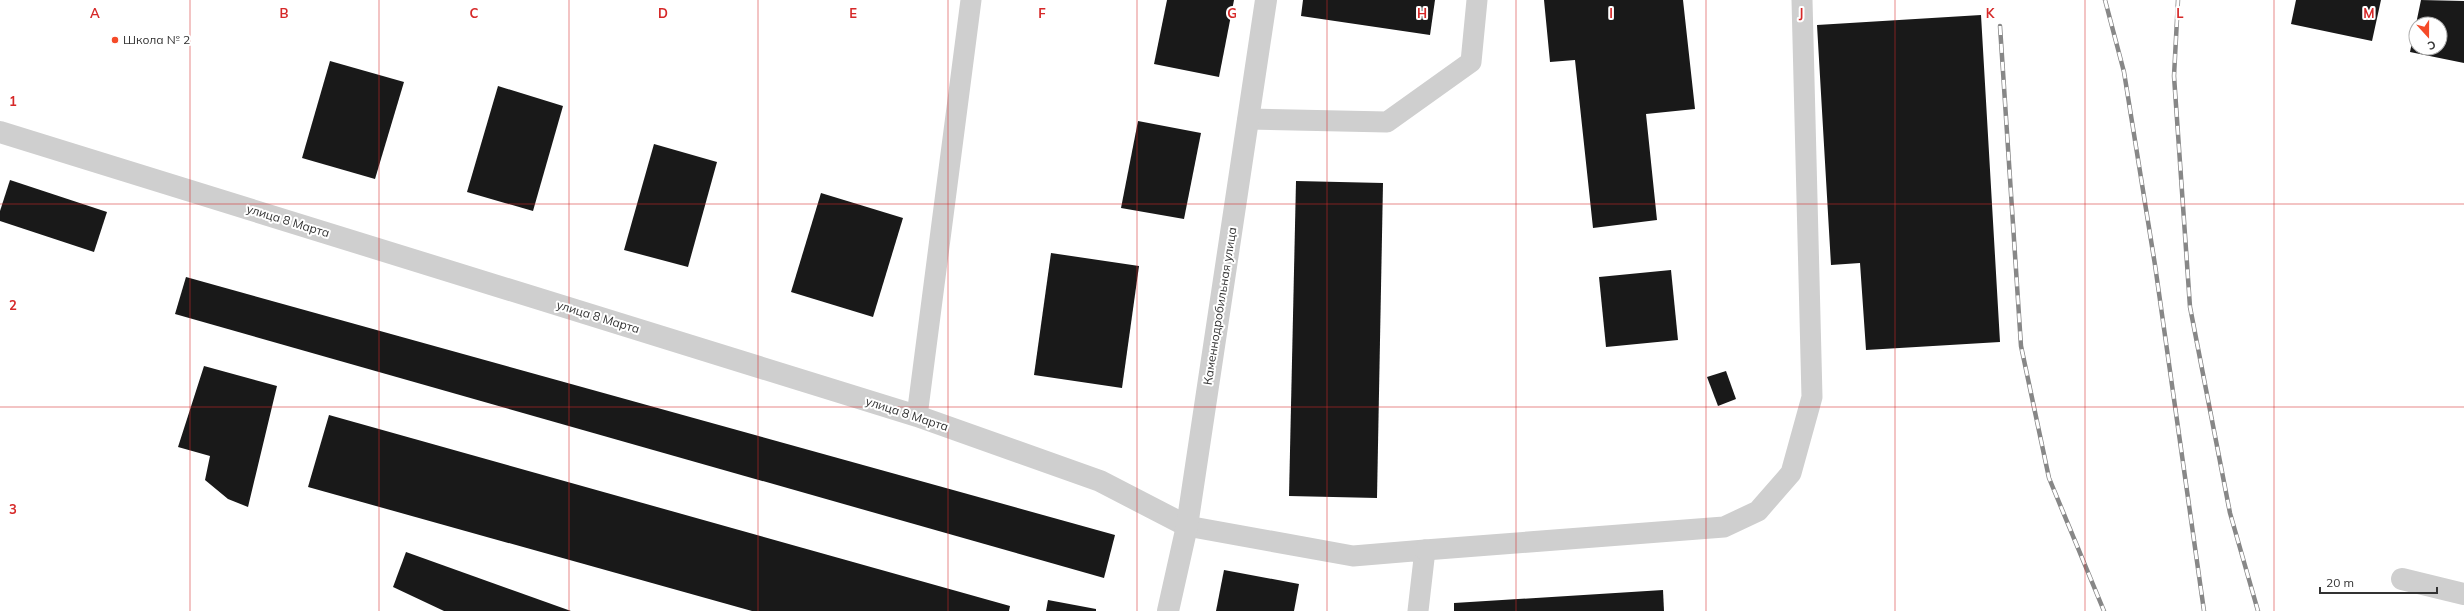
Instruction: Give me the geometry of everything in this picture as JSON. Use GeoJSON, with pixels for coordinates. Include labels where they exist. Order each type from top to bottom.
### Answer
{"type":"FeatureCollection","features":[{"type":"Feature","properties":{"kind":"street","name":"Каменнодробильная улица"},"geometry":{"type":"LineString","coordinates":[[1168,611],[1187,526],[1266,0]]}},
{"type":"Feature","properties":{"kind":"street","name":"улица 8 Марта"},"geometry":{"type":"LineString","coordinates":[[0,132],[916,416],[1100,481],[1187,526]]}},
{"type":"Feature","properties":{"kind":"street"},"geometry":{"type":"LineString","coordinates":[[2402,579],[2464,594]]}},
{"type":"Feature","properties":{"kind":"lane"},"geometry":{"type":"LineString","coordinates":[[916,416],[971,0]]}},
{"type":"Feature","properties":{"kind":"lane"},"geometry":{"type":"LineString","coordinates":[[1248,119],[1387,122],[1472,62],[1477,0]]}},
{"type":"Feature","properties":{"kind":"lane"},"geometry":{"type":"LineString","coordinates":[[1187,526],[1353,556],[1724,527],[1758,511],[1791,473],[1812,397],[1802,0]]}},
{"type":"Feature","properties":{"kind":"lane"},"geometry":{"type":"LineString","coordinates":[[1418,611],[1425,550]]}},
{"type":"Feature","properties":{"kind":"building"},"geometry":{"type":"Polygon","coordinates":[[[1167,0],[1234,0],[1219,77],[1154,64],[1167,0]]]}},
{"type":"Feature","properties":{"kind":"building"},"geometry":{"type":"Polygon","coordinates":[[[1303,0],[1435,0],[1430,35],[1301,16],[1303,0]]]}},
{"type":"Feature","properties":{"kind":"building"},"geometry":{"type":"Polygon","coordinates":[[[1544,0],[1683,0],[1695,109],[1646,114],[1657,220],[1593,228],[1575,60],[1550,62],[1544,0]]]}},
{"type":"Feature","properties":{"kind":"building"},"geometry":{"type":"Polygon","coordinates":[[[2296,0],[2381,0],[2372,41],[2291,24],[2296,0]]]}},
{"type":"Feature","properties":{"kind":"building"},"geometry":{"type":"Polygon","coordinates":[[[2421,0],[2464,1],[2464,63],[2430,56],[2448,56],[2448,16],[2418,16],[2421,0]]]}},
{"type":"Feature","properties":{"kind":"building"},"geometry":{"type":"Polygon","coordinates":[[[1981,15],[2000,342],[1866,350],[1860,263],[1831,265],[1817,25],[1981,15]]]}},
{"type":"Feature","properties":{"kind":"building"},"geometry":{"type":"Polygon","coordinates":[[[330,61],[404,82],[375,179],[302,158],[330,61]]]}},
{"type":"Feature","properties":{"kind":"building"},"geometry":{"type":"Polygon","coordinates":[[[498,86],[563,106],[533,211],[467,192],[498,86]]]}},
{"type":"Feature","properties":{"kind":"building"},"geometry":{"type":"Polygon","coordinates":[[[1138,121],[1201,133],[1184,219],[1121,208],[1138,121]]]}},
{"type":"Feature","properties":{"kind":"building"},"geometry":{"type":"Polygon","coordinates":[[[654,144],[717,162],[688,267],[624,250],[654,144]]]}},
{"type":"Feature","properties":{"kind":"building"},"geometry":{"type":"Polygon","coordinates":[[[10,180],[107,212],[94,252],[0,221],[0,211],[10,180]]]}},
{"type":"Feature","properties":{"kind":"building"},"geometry":{"type":"Polygon","coordinates":[[[1296,181],[1383,183],[1377,498],[1289,496],[1296,181]]]}},
{"type":"Feature","properties":{"kind":"building"},"geometry":{"type":"Polygon","coordinates":[[[821,193],[903,218],[873,317],[791,292],[821,193]]]}},
{"type":"Feature","properties":{"kind":"building"},"geometry":{"type":"Polygon","coordinates":[[[1051,253],[1139,266],[1122,388],[1034,375],[1051,253]]]}},
{"type":"Feature","properties":{"kind":"building"},"geometry":{"type":"Polygon","coordinates":[[[1671,270],[1678,340],[1606,347],[1599,277],[1671,270]]]}},
{"type":"Feature","properties":{"kind":"building"},"geometry":{"type":"Polygon","coordinates":[[[186,277],[1115,535],[1104,578],[175,314],[186,277]]]}},
{"type":"Feature","properties":{"kind":"building"},"geometry":{"type":"Polygon","coordinates":[[[204,366],[277,386],[248,507],[228,499],[205,480],[210,456],[178,447],[204,366]]]}},
{"type":"Feature","properties":{"kind":"building"},"geometry":{"type":"Polygon","coordinates":[[[1726,371],[1736,399],[1718,406],[1707,377],[1726,371]]]}},
{"type":"Feature","properties":{"kind":"building"},"geometry":{"type":"Polygon","coordinates":[[[329,415],[1010,606],[1009,611],[752,611],[308,487],[329,415]]]}},
{"type":"Feature","properties":{"kind":"building"},"geometry":{"type":"Polygon","coordinates":[[[406,552],[571,611],[444,611],[393,587],[406,552]]]}},
{"type":"Feature","properties":{"kind":"building"},"geometry":{"type":"Polygon","coordinates":[[[1224,570],[1299,584],[1294,611],[1216,611],[1224,570]]]}},
{"type":"Feature","properties":{"kind":"building"},"geometry":{"type":"Polygon","coordinates":[[[1663,590],[1664,611],[1454,611],[1454,603],[1663,590]]]}},
{"type":"Feature","properties":{"kind":"building"},"geometry":{"type":"Polygon","coordinates":[[[1048,600],[1096,609],[1096,611],[1046,611],[1048,600]]]}},
{"type":"Feature","properties":{"kind":"railway"},"geometry":{"type":"LineString","coordinates":[[2105,0],[2124,72],[2155,265],[2204,611]]}},
{"type":"Feature","properties":{"kind":"railway"},"geometry":{"type":"LineString","coordinates":[[2178,0],[2174,76],[2190,307],[2230,513],[2258,611]]}},
{"type":"Feature","properties":{"kind":"railway"},"geometry":{"type":"LineString","coordinates":[[2000,26],[2021,346],[2049,478],[2104,611]]}},
{"type":"Feature","properties":{"kind":"place","name":"Школа № 2"},"geometry":{"type":"Point","coordinates":[115,40]}}]}
